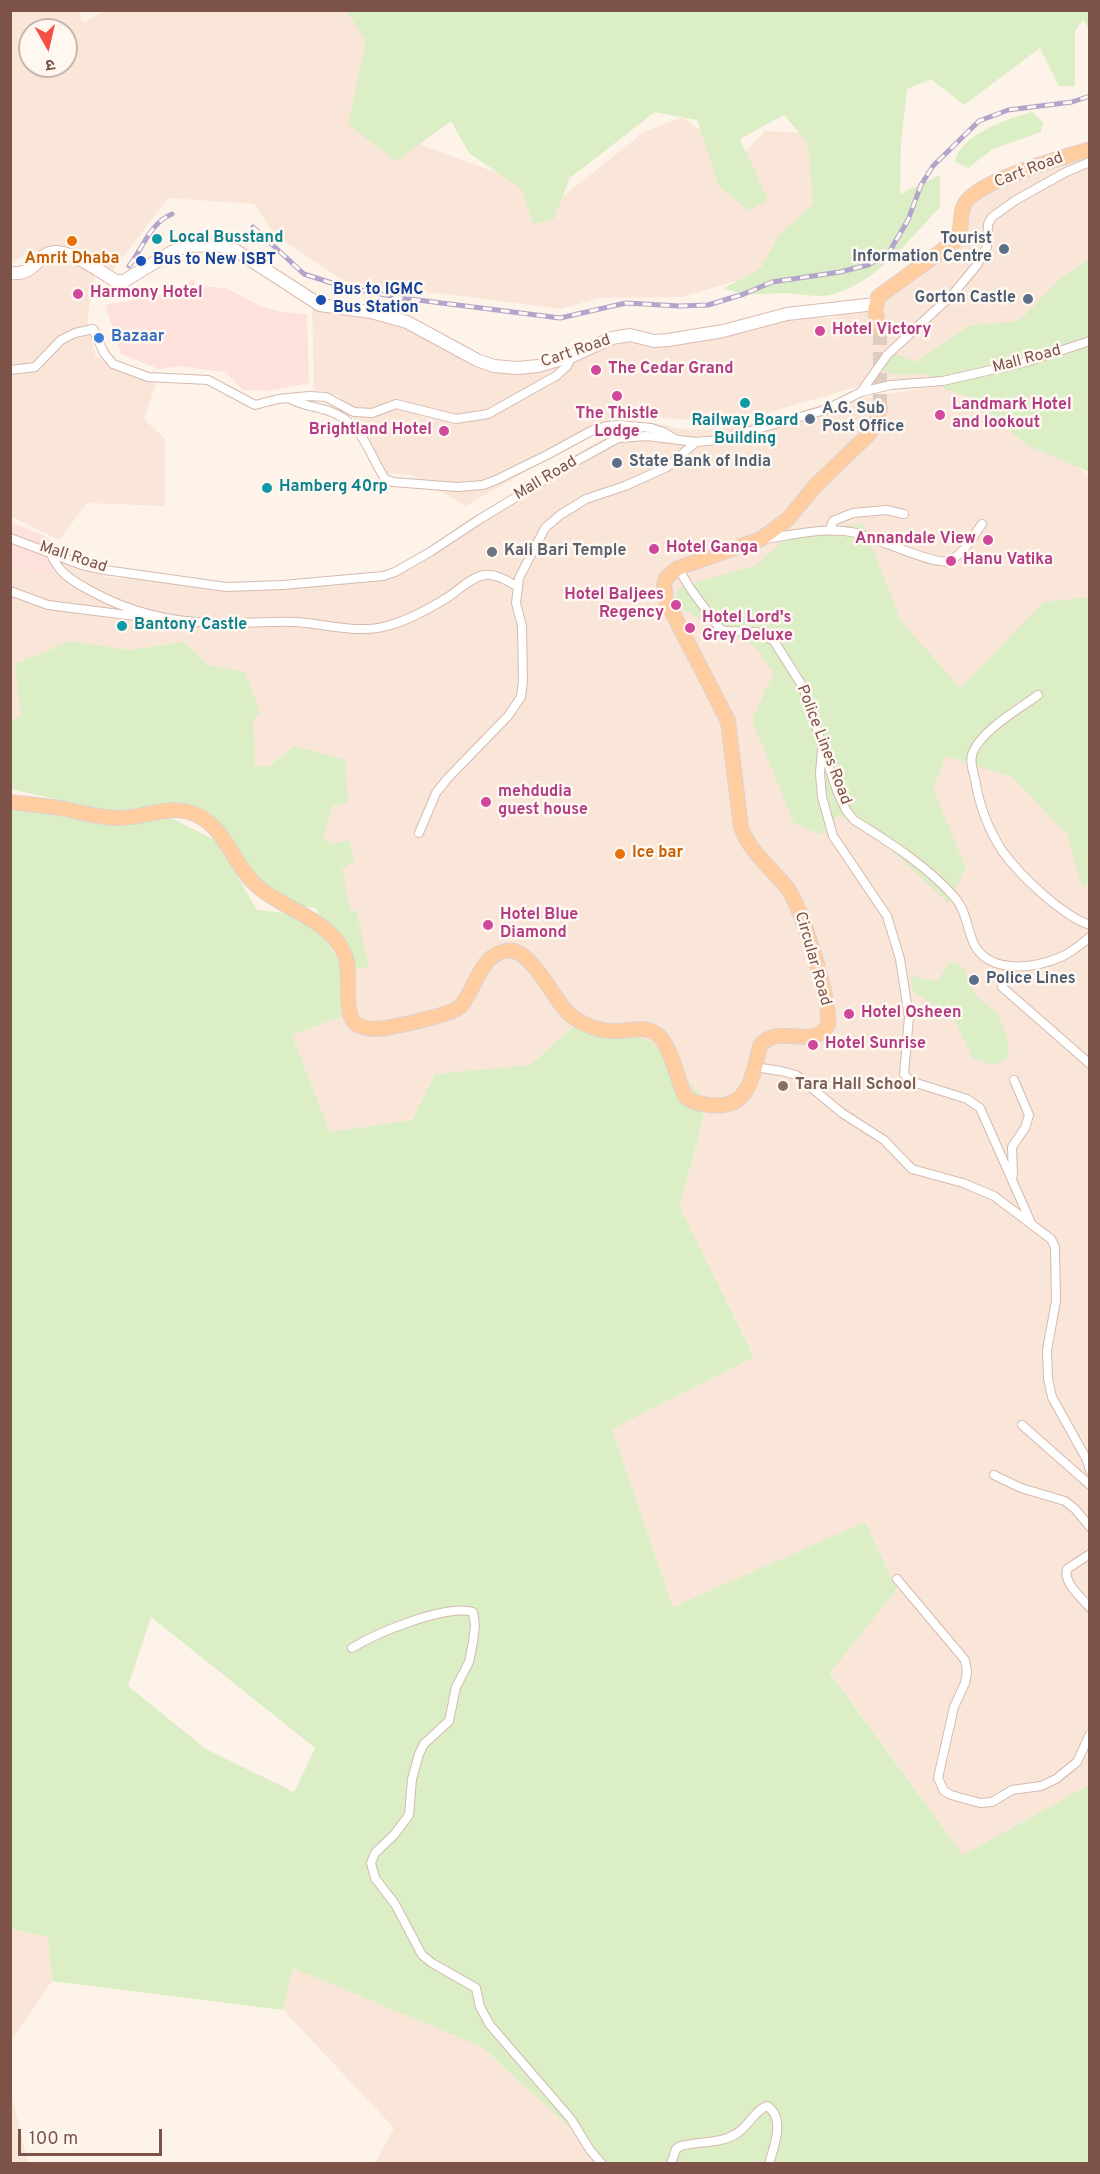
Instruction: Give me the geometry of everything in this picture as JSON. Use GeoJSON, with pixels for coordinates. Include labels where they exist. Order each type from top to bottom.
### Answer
{"type":"FeatureCollection","features":[{"type":"Feature","properties":{"kind":"main road","name":"Cart Road"},"geometry":{"type":"LineString","coordinates":[[10,273],[22,274],[30,270],[44,255],[54,251],[68,254],[116,281],[124,281],[185,246],[218,245],[234,250],[320,305],[371,312],[407,322],[451,348],[494,366],[517,368],[538,366],[572,356],[612,338],[630,335],[654,341],[668,340],[723,331],[787,314],[875,304],[880,295],[955,241],[960,233],[964,205],[970,197],[1015,173],[1089,149]]}},
{"type":"Feature","properties":{"kind":"main road"},"geometry":{"type":"LineString","coordinates":[[875,304],[875,316],[880,329]]}},
{"type":"Feature","properties":{"kind":"main road"},"geometry":{"type":"LineString","coordinates":[[678,568],[760,539],[788,519],[816,485],[868,435],[876,423],[880,408]]}},
{"type":"Feature","properties":{"kind":"main road","name":"Circular Road"},"geometry":{"type":"LineString","coordinates":[[10,802],[119,818],[177,810],[197,815],[207,821],[219,834],[253,883],[279,903],[308,916],[332,936],[345,954],[348,964],[349,1015],[352,1022],[357,1025],[373,1029],[383,1028],[450,1013],[461,1005],[484,965],[494,956],[510,950],[527,957],[566,1010],[580,1022],[600,1030],[646,1029],[661,1038],[685,1096],[692,1102],[715,1106],[731,1103],[749,1088],[760,1046],[768,1037],[779,1035],[811,1037],[822,1032],[828,1025],[828,1010],[805,925],[795,901],[787,888],[751,849],[741,827],[728,721],[664,594],[666,578],[678,568]]}},
{"type":"Feature","properties":{"kind":"street"},"geometry":{"type":"LineString","coordinates":[[861,392],[887,355],[953,294],[977,265],[987,247],[988,224],[992,217],[1066,172],[1089,162]]}},
{"type":"Feature","properties":{"kind":"street"},"geometry":{"type":"LineString","coordinates":[[10,370],[35,367],[61,340],[75,333],[93,329],[104,353],[113,364],[148,377],[208,380],[255,405],[289,398],[326,397],[354,412],[372,413],[396,404],[456,419],[488,414],[556,375],[567,366],[572,356]]}},
{"type":"Feature","properties":{"kind":"street","name":"Mall Road"},"geometry":{"type":"LineString","coordinates":[[12,537],[82,565],[226,587],[283,585],[383,576],[395,572],[430,552],[540,482],[618,438],[647,436],[677,441],[718,440],[796,420],[825,410],[861,392],[891,385],[943,381],[998,369],[1055,354],[1089,341]]}},
{"type":"Feature","properties":{"kind":"street"},"geometry":{"type":"LineString","coordinates":[[289,398],[297,403],[325,410],[349,420],[366,443],[385,479],[393,482],[457,487],[483,485],[593,430],[607,426],[651,428],[672,436],[677,441]]}},
{"type":"Feature","properties":{"kind":"street"},"geometry":{"type":"LineString","coordinates":[[419,833],[436,793],[508,716],[521,697],[523,688],[522,626],[516,603],[519,578],[545,528],[560,515],[586,499],[625,486],[667,467],[696,442]]}},
{"type":"Feature","properties":{"kind":"street"},"geometry":{"type":"LineString","coordinates":[[834,531],[831,526],[833,521],[853,513],[886,510],[904,514]]}},
{"type":"Feature","properties":{"kind":"street"},"geometry":{"type":"LineString","coordinates":[[760,539],[834,531],[853,532],[940,563],[948,561],[962,551],[982,524]]}},
{"type":"Feature","properties":{"kind":"street"},"geometry":{"type":"LineString","coordinates":[[50,551],[54,564],[75,583],[113,604],[155,617]]}},
{"type":"Feature","properties":{"kind":"street","name":"Police Lines Road"},"geometry":{"type":"LineString","coordinates":[[678,568],[720,629],[757,632],[774,642],[803,687],[837,791],[846,810],[854,820],[919,865],[959,902],[975,946],[989,961],[1014,966],[1040,963],[1066,955],[1089,937]]}},
{"type":"Feature","properties":{"kind":"street"},"geometry":{"type":"LineString","coordinates":[[10,591],[48,605],[132,617],[213,623],[270,621],[308,623],[364,630],[386,627],[409,618],[446,599],[483,575],[493,576],[518,587]]}},
{"type":"Feature","properties":{"kind":"street"},"geometry":{"type":"LineString","coordinates":[[1038,696],[993,728],[975,747],[971,756],[976,786],[989,826],[1003,852],[1060,909],[1072,918],[1089,925]]}},
{"type":"Feature","properties":{"kind":"street"},"geometry":{"type":"LineString","coordinates":[[823,745],[820,773],[822,797],[833,836],[888,916],[900,959],[909,1017],[904,1074],[910,1081],[967,1099],[980,1107],[1032,1225]]}},
{"type":"Feature","properties":{"kind":"street"},"geometry":{"type":"LineString","coordinates":[[1002,987],[1089,1064]]}},
{"type":"Feature","properties":{"kind":"street"},"geometry":{"type":"LineString","coordinates":[[755,1067],[796,1075],[842,1113],[884,1140],[912,1169],[994,1196],[1051,1239],[1055,1247],[1056,1301],[1047,1350],[1048,1379],[1052,1397],[1087,1460],[1089,1470]]}},
{"type":"Feature","properties":{"kind":"street"},"geometry":{"type":"LineString","coordinates":[[1013,1181],[1012,1147],[1025,1128],[1029,1114],[1014,1080]]}},
{"type":"Feature","properties":{"kind":"street"},"geometry":{"type":"LineString","coordinates":[[1022,1425],[1089,1485]]}},
{"type":"Feature","properties":{"kind":"street"},"geometry":{"type":"LineString","coordinates":[[994,1475],[1021,1488],[1065,1501],[1075,1509],[1089,1527]]}},
{"type":"Feature","properties":{"kind":"street"},"geometry":{"type":"LineString","coordinates":[[1089,1554],[1066,1572],[1066,1578],[1089,1608]]}},
{"type":"Feature","properties":{"kind":"street"},"geometry":{"type":"LineString","coordinates":[[897,1578],[965,1660],[967,1672],[965,1683],[954,1707],[938,1778],[944,1791],[980,1803],[998,1800],[1012,1790],[1041,1786],[1056,1779],[1077,1762],[1089,1734]]}},
{"type":"Feature","properties":{"kind":"street"},"geometry":{"type":"LineString","coordinates":[[352,1648],[367,1639],[443,1613],[463,1609],[473,1612],[476,1625],[469,1662],[456,1687],[449,1721],[424,1744],[412,1779],[409,1815],[394,1835],[375,1853],[371,1863],[375,1878],[395,1904],[422,1955],[476,1988],[480,2007],[490,2025],[571,2119],[590,2150],[602,2163]]}},
{"type":"Feature","properties":{"kind":"street"},"geometry":{"type":"LineString","coordinates":[[671,2163],[676,2149],[681,2146],[730,2138],[749,2125],[759,2110],[767,2106],[776,2116],[777,2125],[769,2163]]}},
{"type":"Feature","properties":{"kind":"shaded area"},"geometry":{"type":"Polygon","coordinates":[[[105,10],[353,11],[419,144],[562,197],[644,132],[683,117],[738,160],[765,131],[829,134],[822,262],[732,282],[681,297],[599,298],[561,309],[344,281],[275,235],[254,204],[168,198],[113,270],[62,247],[25,255],[11,263],[11,11],[78,11],[83,23],[105,10]]]}},
{"type":"Feature","properties":{"kind":"shaded area"},"geometry":{"type":"Polygon","coordinates":[[[1089,153],[1089,302],[1078,315],[920,379],[852,388],[750,418],[716,416],[693,420],[626,416],[466,506],[412,475],[381,473],[362,432],[338,395],[314,390],[312,308],[383,319],[422,335],[489,370],[538,370],[615,341],[687,334],[779,315],[831,318],[859,309],[949,238],[987,189],[1089,153]]]}},
{"type":"Feature","properties":{"kind":"shaded area"},"geometry":{"type":"Polygon","coordinates":[[[58,256],[95,274],[87,321],[96,357],[156,384],[144,419],[165,439],[165,506],[87,503],[59,540],[11,518],[10,275],[58,256]]]}},
{"type":"Feature","properties":{"kind":"shaded area"},"geometry":{"type":"Polygon","coordinates":[[[193,278],[196,286],[226,288],[263,307],[281,312],[307,314],[309,383],[268,391],[243,390],[225,372],[178,366],[159,369],[121,354],[105,305],[155,296],[171,297],[193,278]]]}},
{"type":"Feature","properties":{"kind":"shaded area"},"geometry":{"type":"Polygon","coordinates":[[[983,379],[1001,404],[1089,476],[1089,1785],[963,1855],[830,1672],[897,1589],[865,1522],[673,1607],[612,1428],[754,1356],[680,1207],[707,1102],[577,1023],[530,1065],[435,1074],[412,1120],[330,1132],[292,1035],[345,1015],[356,910],[350,911],[341,869],[354,861],[350,841],[331,844],[323,836],[333,806],[295,746],[266,767],[254,766],[253,721],[208,665],[184,642],[130,650],[71,641],[21,716],[11,720],[11,566],[76,562],[106,577],[245,589],[372,582],[399,573],[468,519],[500,503],[574,455],[629,425],[654,423],[681,429],[713,430],[775,419],[824,404],[983,379]]]}},
{"type":"Feature","properties":{"kind":"shaded area"},"geometry":{"type":"Polygon","coordinates":[[[10,522],[45,536],[76,562],[51,574],[11,568],[10,522]]]}},
{"type":"Feature","properties":{"kind":"shaded area"},"geometry":{"type":"Polygon","coordinates":[[[11,1929],[48,1937],[52,1981],[11,2041],[11,1929]]]}},
{"type":"Feature","properties":{"kind":"shaded area"},"geometry":{"type":"Polygon","coordinates":[[[293,1968],[482,2047],[608,2163],[375,2163],[394,2128],[283,2010],[293,1968]]]}},
{"type":"Feature","properties":{"kind":"shaded area"},"geometry":{"type":"Polygon","coordinates":[[[11,2091],[28,2163],[11,2163],[11,2091]]]}},
{"type":"Feature","properties":{"kind":"green space"},"geometry":{"type":"Polygon","coordinates":[[[1089,10],[1089,29],[1083,19],[1075,32],[1075,86],[1059,86],[1040,48],[964,105],[931,79],[907,89],[901,143],[900,194],[940,175],[940,207],[876,272],[845,290],[829,295],[745,294],[724,288],[761,268],[779,235],[813,204],[808,143],[784,115],[740,139],[768,200],[749,211],[719,186],[697,120],[655,112],[570,178],[553,220],[533,224],[521,189],[469,153],[451,121],[396,161],[348,124],[366,41],[347,11],[1089,10]]]}},
{"type":"Feature","properties":{"kind":"green space"},"geometry":{"type":"Polygon","coordinates":[[[1033,112],[1043,123],[1041,132],[993,149],[968,168],[955,162],[958,153],[975,136],[999,123],[1033,112]]]}},
{"type":"Feature","properties":{"kind":"green space"},"geometry":{"type":"Polygon","coordinates":[[[1089,259],[1089,472],[1027,445],[971,398],[946,389],[925,374],[900,375],[882,371],[893,353],[916,362],[968,326],[1019,321],[1061,278],[1089,259]]]}},
{"type":"Feature","properties":{"kind":"green space"},"geometry":{"type":"Polygon","coordinates":[[[863,524],[901,621],[960,688],[1044,602],[1089,597],[1089,883],[1082,887],[1067,834],[1012,777],[946,756],[933,789],[966,868],[948,903],[882,841],[838,815],[821,835],[794,823],[752,720],[774,673],[755,646],[685,611],[674,598],[680,587],[756,565],[797,529],[863,524]]]}},
{"type":"Feature","properties":{"kind":"green space"},"geometry":{"type":"Polygon","coordinates":[[[71,641],[130,650],[184,642],[208,665],[245,672],[260,712],[253,721],[255,766],[267,767],[295,746],[345,760],[348,803],[333,806],[323,836],[331,844],[349,840],[355,861],[342,869],[350,911],[356,910],[369,967],[345,971],[346,1015],[292,1035],[330,1132],[412,1120],[435,1074],[530,1065],[577,1023],[651,1041],[707,1102],[680,1207],[754,1357],[612,1429],[673,1607],[865,1522],[897,1589],[830,1673],[963,1855],[1089,1785],[1089,2163],[608,2163],[482,2047],[293,1968],[283,2010],[52,1981],[48,1937],[11,1929],[10,808],[119,826],[171,818],[217,841],[257,910],[309,915],[342,965],[316,908],[265,902],[221,831],[178,806],[120,814],[11,789],[11,720],[21,716],[15,664],[71,641]],[[151,1617],[128,1686],[206,1749],[294,1792],[315,1748],[151,1617]]]}},
{"type":"Feature","properties":{"kind":"green space"},"geometry":{"type":"Polygon","coordinates":[[[955,962],[964,968],[978,998],[997,1013],[1008,1039],[1009,1058],[993,1065],[973,1058],[953,1017],[913,992],[911,979],[913,974],[921,979],[938,980],[949,964],[955,962]]]}},
{"type":"Feature","properties":{"kind":"tunnel"},"geometry":{"type":"LineString","coordinates":[[880,329],[880,408]]}},
{"type":"Feature","properties":{"kind":"railway"},"geometry":{"type":"LineString","coordinates":[[253,227],[304,274],[344,287],[402,298],[560,318],[626,303],[708,305],[744,294],[772,282],[840,272],[868,265],[888,254],[908,220],[921,185],[933,166],[979,121],[1008,110],[1072,102],[1090,96]]}},
{"type":"Feature","properties":{"kind":"railway"},"geometry":{"type":"LineString","coordinates":[[129,266],[152,230],[164,218],[172,214]]}},
{"type":"Feature","properties":{"kind":"place","name":"Local Busstand"},"geometry":{"type":"Point","coordinates":[157,239]}},
{"type":"Feature","properties":{"kind":"place","name":"Amrit Dhaba"},"geometry":{"type":"Point","coordinates":[72,241]}},
{"type":"Feature","properties":{"kind":"place","name":"Tourist Information Centre"},"geometry":{"type":"Point","coordinates":[1004,249]}},
{"type":"Feature","properties":{"kind":"place","name":"Bus to New ISBT"},"geometry":{"type":"Point","coordinates":[141,261]}},
{"type":"Feature","properties":{"kind":"place","name":"Harmony Hotel"},"geometry":{"type":"Point","coordinates":[78,294]}},
{"type":"Feature","properties":{"kind":"place","name":"Gorton Castle"},"geometry":{"type":"Point","coordinates":[1028,299]}},
{"type":"Feature","properties":{"kind":"place","name":"Bus to IGMC Bus Station"},"geometry":{"type":"Point","coordinates":[321,300]}},
{"type":"Feature","properties":{"kind":"place","name":"Hotel Victory"},"geometry":{"type":"Point","coordinates":[820,331]}},
{"type":"Feature","properties":{"kind":"place","name":"Bazaar"},"geometry":{"type":"Point","coordinates":[99,338]}},
{"type":"Feature","properties":{"kind":"place","name":"The Cedar Grand"},"geometry":{"type":"Point","coordinates":[596,370]}},
{"type":"Feature","properties":{"kind":"place","name":"The Thistle Lodge"},"geometry":{"type":"Point","coordinates":[617,396]}},
{"type":"Feature","properties":{"kind":"place","name":"Railway Board Building"},"geometry":{"type":"Point","coordinates":[745,403]}},
{"type":"Feature","properties":{"kind":"place","name":"Landmark Hotel and lookout"},"geometry":{"type":"Point","coordinates":[940,415]}},
{"type":"Feature","properties":{"kind":"place","name":"A.G. Sub Post Office"},"geometry":{"type":"Point","coordinates":[810,419]}},
{"type":"Feature","properties":{"kind":"place","name":"Brightland Hotel"},"geometry":{"type":"Point","coordinates":[444,431]}},
{"type":"Feature","properties":{"kind":"place","name":"State Bank of India"},"geometry":{"type":"Point","coordinates":[617,463]}},
{"type":"Feature","properties":{"kind":"place","name":"Hamberg 40rp"},"geometry":{"type":"Point","coordinates":[267,488]}},
{"type":"Feature","properties":{"kind":"place","name":"Annandale View"},"geometry":{"type":"Point","coordinates":[988,540]}},
{"type":"Feature","properties":{"kind":"place","name":"Hotel Ganga"},"geometry":{"type":"Point","coordinates":[654,549]}},
{"type":"Feature","properties":{"kind":"place","name":"Kali Bari Temple"},"geometry":{"type":"Point","coordinates":[492,552]}},
{"type":"Feature","properties":{"kind":"place","name":"Hanu Vatika"},"geometry":{"type":"Point","coordinates":[951,561]}},
{"type":"Feature","properties":{"kind":"place","name":"Hotel Baljees Regency"},"geometry":{"type":"Point","coordinates":[676,605]}},
{"type":"Feature","properties":{"kind":"place","name":"Bantony Castle"},"geometry":{"type":"Point","coordinates":[122,626]}},
{"type":"Feature","properties":{"kind":"place","name":"Hotel Lord's Grey Deluxe"},"geometry":{"type":"Point","coordinates":[690,628]}},
{"type":"Feature","properties":{"kind":"place","name":"mehdudia guest house"},"geometry":{"type":"Point","coordinates":[486,802]}},
{"type":"Feature","properties":{"kind":"place","name":"Ice bar"},"geometry":{"type":"Point","coordinates":[620,854]}},
{"type":"Feature","properties":{"kind":"place","name":"Hotel Blue Diamond"},"geometry":{"type":"Point","coordinates":[488,925]}},
{"type":"Feature","properties":{"kind":"place","name":"Police Lines"},"geometry":{"type":"Point","coordinates":[974,980]}},
{"type":"Feature","properties":{"kind":"place","name":"Hotel Osheen"},"geometry":{"type":"Point","coordinates":[849,1014]}},
{"type":"Feature","properties":{"kind":"place","name":"Hotel Sunrise"},"geometry":{"type":"Point","coordinates":[813,1045]}},
{"type":"Feature","properties":{"kind":"place","name":"Tara Hall School"},"geometry":{"type":"Point","coordinates":[783,1086]}}]}
